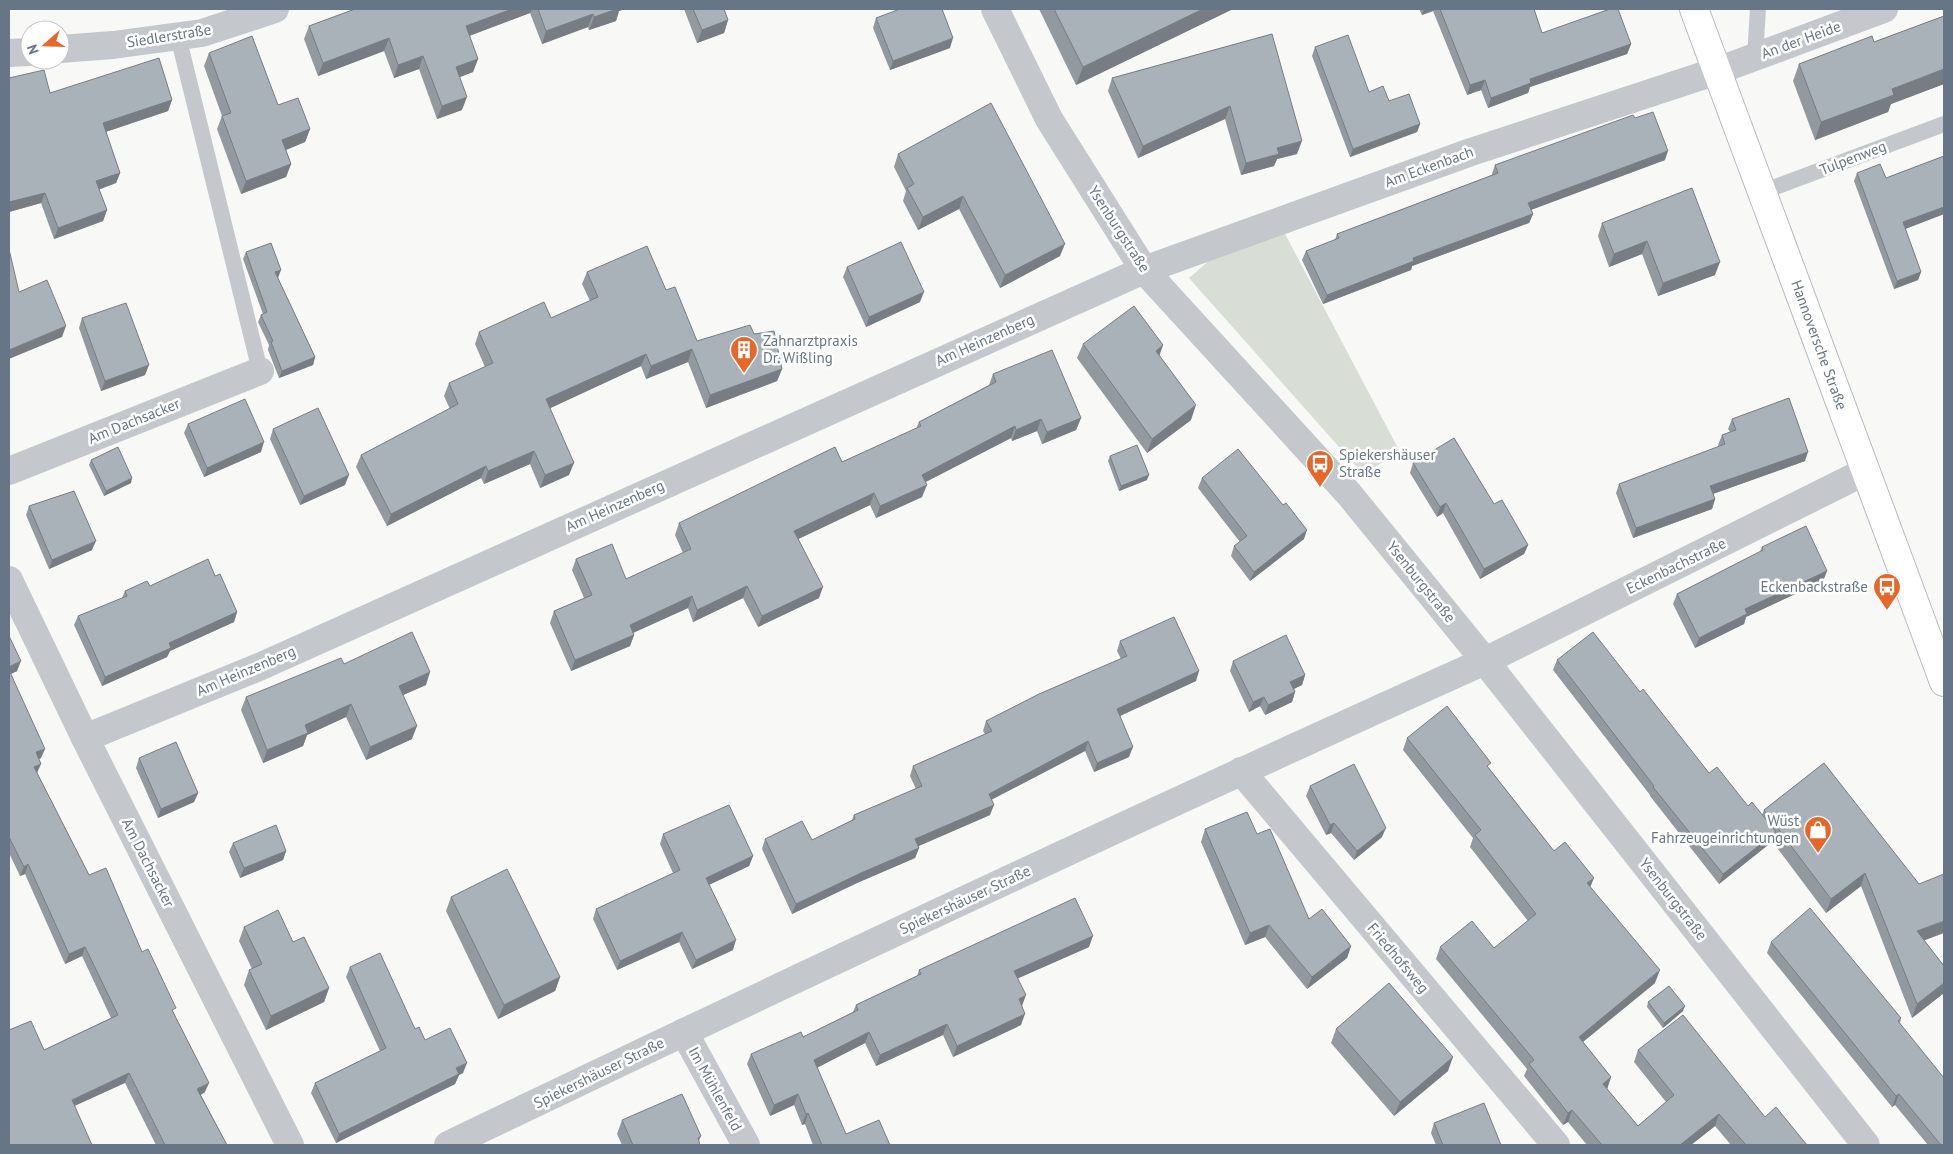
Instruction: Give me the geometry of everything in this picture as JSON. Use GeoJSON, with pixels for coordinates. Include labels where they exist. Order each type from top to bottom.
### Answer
{"type":"FeatureCollection","features":[{"type":"Feature","properties":{"kind":"main road","name":"Hannoversche Straße"},"geometry":{"type":"LineString","coordinates":[[1694,9],[1944,682]]}},
{"type":"Feature","properties":{"kind":"street","name":"Siedlerstraße"},"geometry":{"type":"LineString","coordinates":[[70,48],[202,33],[275,9]]}},
{"type":"Feature","properties":{"kind":"street","name":"Ysenburgstraße"},"geometry":{"type":"LineString","coordinates":[[994,9],[1050,119],[1144,270],[1349,494],[1485,661],[1866,1145]]}},
{"type":"Feature","properties":{"kind":"street","name":"An der Heide"},"geometry":{"type":"LineString","coordinates":[[1717,71],[1884,9]]}},
{"type":"Feature","properties":{"kind":"street","name":"Am Eckenbach"},"geometry":{"type":"LineString","coordinates":[[1144,270],[1471,152],[1717,71]]}},
{"type":"Feature","properties":{"kind":"street","name":"Am Heinzenberg"},"geometry":{"type":"LineString","coordinates":[[85,738],[259,667],[1144,270]]}},
{"type":"Feature","properties":{"kind":"street","name":"Am Dachsacker"},"geometry":{"type":"LineString","coordinates":[[9,471],[260,371]]}},
{"type":"Feature","properties":{"kind":"street","name":"Eckenbachstraße"},"geometry":{"type":"LineString","coordinates":[[1485,661],[1866,471]]}},
{"type":"Feature","properties":{"kind":"street","name":"Am Dachsacker"},"geometry":{"type":"LineString","coordinates":[[9,580],[85,738],[290,1145]]}},
{"type":"Feature","properties":{"kind":"street","name":"Spiekershäuser Straße"},"geometry":{"type":"LineString","coordinates":[[448,1145],[684,1032],[1241,771],[1485,661]]}},
{"type":"Feature","properties":{"kind":"street","name":"Friedhofsweg"},"geometry":{"type":"LineString","coordinates":[[1241,771],[1556,1145]]}},
{"type":"Feature","properties":{"kind":"street","name":"Im Mühlenfeld"},"geometry":{"type":"LineString","coordinates":[[684,1032],[746,1145]]}},
{"type":"Feature","properties":{"kind":"lane"},"geometry":{"type":"LineString","coordinates":[[1755,57],[1758,9]]}},
{"type":"Feature","properties":{"kind":"lane"},"geometry":{"type":"LineString","coordinates":[[178,36],[260,371]]}},
{"type":"Feature","properties":{"kind":"lane","name":"Tulpenweg"},"geometry":{"type":"LineString","coordinates":[[1762,192],[1944,124]]}},
{"type":"Feature","properties":{"kind":"shaded area"},"geometry":{"type":"Polygon","coordinates":[[[1283,230],[1400,452],[1363,474],[1189,278],[1211,259],[1283,230]]]}},
{"type":"Feature","properties":{"kind":"building"},"geometry":{"type":"Polygon","coordinates":[[[355,9],[512,9],[466,26],[478,59],[456,67],[467,97],[442,106],[423,56],[398,65],[389,38],[323,63],[309,26],[355,9]]]}},
{"type":"Feature","properties":{"kind":"building"},"geometry":{"type":"Polygon","coordinates":[[[538,9],[617,9],[594,17],[593,14],[546,31],[538,9]]]}},
{"type":"Feature","properties":{"kind":"building"},"geometry":{"type":"Polygon","coordinates":[[[693,9],[724,9],[728,20],[702,30],[693,9]]]}},
{"type":"Feature","properties":{"kind":"building"},"geometry":{"type":"Polygon","coordinates":[[[900,9],[942,9],[953,38],[893,61],[876,18],[900,9]]]}},
{"type":"Feature","properties":{"kind":"building"},"geometry":{"type":"Polygon","coordinates":[[[1054,9],[1203,9],[1083,67],[1054,9]]]}},
{"type":"Feature","properties":{"kind":"building"},"geometry":{"type":"Polygon","coordinates":[[[1440,9],[1534,9],[1542,33],[1610,9],[1618,9],[1631,44],[1530,79],[1531,83],[1491,98],[1485,80],[1470,85],[1440,9]]]}},
{"type":"Feature","properties":{"kind":"building"},"geometry":{"type":"Polygon","coordinates":[[[1944,16],[1944,69],[1892,89],[1894,95],[1821,122],[1799,64],[1872,36],[1874,42],[1944,16]]]}},
{"type":"Feature","properties":{"kind":"building"},"geometry":{"type":"Polygon","coordinates":[[[1272,34],[1302,141],[1277,148],[1279,154],[1246,163],[1230,106],[1143,146],[1112,78],[1272,34]]]}},
{"type":"Feature","properties":{"kind":"building"},"geometry":{"type":"Polygon","coordinates":[[[1348,35],[1369,92],[1383,86],[1389,101],[1409,94],[1420,124],[1353,149],[1315,47],[1348,35]]]}},
{"type":"Feature","properties":{"kind":"building"},"geometry":{"type":"Polygon","coordinates":[[[252,36],[278,105],[298,98],[310,129],[282,140],[291,164],[246,181],[222,116],[231,113],[209,53],[252,36]]]}},
{"type":"Feature","properties":{"kind":"building"},"geometry":{"type":"Polygon","coordinates":[[[159,58],[172,100],[103,123],[120,173],[96,181],[107,210],[58,228],[45,193],[9,202],[9,78],[44,70],[50,93],[159,58]]]}},
{"type":"Feature","properties":{"kind":"building"},"geometry":{"type":"Polygon","coordinates":[[[991,103],[1065,244],[1005,275],[963,196],[923,217],[907,188],[914,184],[898,154],[991,103]]]}},
{"type":"Feature","properties":{"kind":"building"},"geometry":{"type":"Polygon","coordinates":[[[1653,112],[1668,151],[1528,203],[1533,214],[1413,258],[1414,261],[1327,295],[1306,251],[1339,238],[1337,234],[1498,173],[1495,165],[1633,115],[1635,118],[1653,112]]]}},
{"type":"Feature","properties":{"kind":"building"},"geometry":{"type":"Polygon","coordinates":[[[1944,156],[1944,207],[1903,222],[1921,272],[1897,281],[1857,173],[1880,164],[1886,178],[1944,156]]]}},
{"type":"Feature","properties":{"kind":"building"},"geometry":{"type":"Polygon","coordinates":[[[1692,188],[1720,262],[1663,283],[1647,241],[1614,254],[1602,223],[1692,188]]]}},
{"type":"Feature","properties":{"kind":"building"},"geometry":{"type":"Polygon","coordinates":[[[901,242],[924,292],[869,317],[847,267],[901,242]]]}},
{"type":"Feature","properties":{"kind":"building"},"geometry":{"type":"Polygon","coordinates":[[[271,243],[281,270],[275,272],[315,357],[282,371],[271,342],[273,341],[261,315],[267,312],[246,252],[271,243]]]}},
{"type":"Feature","properties":{"kind":"building"},"geometry":{"type":"Polygon","coordinates":[[[647,246],[666,290],[675,287],[697,341],[750,325],[754,334],[774,331],[782,369],[710,395],[692,349],[651,366],[646,354],[546,399],[574,463],[545,475],[534,451],[488,471],[486,466],[391,514],[361,455],[458,404],[449,383],[493,363],[479,332],[544,302],[551,318],[598,297],[587,272],[647,246]]]}},
{"type":"Feature","properties":{"kind":"building"},"geometry":{"type":"Polygon","coordinates":[[[9,249],[19,292],[47,280],[66,326],[9,350],[9,249]]]}},
{"type":"Feature","properties":{"kind":"building"},"geometry":{"type":"Polygon","coordinates":[[[126,303],[149,365],[105,381],[82,318],[126,303]]]}},
{"type":"Feature","properties":{"kind":"building"},"geometry":{"type":"Polygon","coordinates":[[[1134,306],[1163,345],[1156,351],[1196,405],[1152,439],[1083,344],[1134,306]]]}},
{"type":"Feature","properties":{"kind":"building"},"geometry":{"type":"Polygon","coordinates":[[[1052,350],[1081,418],[1047,432],[1041,419],[1016,430],[1015,426],[922,475],[927,485],[880,506],[874,493],[794,531],[823,587],[762,616],[747,586],[697,610],[692,596],[630,625],[634,635],[575,660],[554,611],[592,595],[576,559],[612,544],[626,579],[691,549],[679,523],[835,447],[842,462],[921,426],[919,422],[996,382],[993,374],[1052,350]]]}},
{"type":"Feature","properties":{"kind":"building"},"geometry":{"type":"Polygon","coordinates":[[[1789,398],[1808,452],[1710,486],[1715,499],[1636,528],[1619,484],[1725,444],[1722,435],[1736,430],[1732,419],[1789,398]]]}},
{"type":"Feature","properties":{"kind":"building"},"geometry":{"type":"Polygon","coordinates":[[[245,399],[264,442],[207,468],[188,424],[245,399]]]}},
{"type":"Feature","properties":{"kind":"building"},"geometry":{"type":"Polygon","coordinates":[[[318,408],[349,475],[304,496],[273,429],[318,408]]]}},
{"type":"Feature","properties":{"kind":"building"},"geometry":{"type":"Polygon","coordinates":[[[1454,438],[1494,504],[1502,500],[1528,545],[1484,569],[1446,503],[1440,507],[1413,463],[1454,438]]]}},
{"type":"Feature","properties":{"kind":"building"},"geometry":{"type":"Polygon","coordinates":[[[1137,445],[1149,475],[1121,486],[1110,456],[1137,445]]]}},
{"type":"Feature","properties":{"kind":"building"},"geometry":{"type":"Polygon","coordinates":[[[118,447],[132,478],[106,491],[91,460],[118,447]]]}},
{"type":"Feature","properties":{"kind":"building"},"geometry":{"type":"Polygon","coordinates":[[[1238,449],[1283,505],[1286,503],[1307,530],[1254,572],[1234,546],[1247,536],[1202,478],[1238,449]]]}},
{"type":"Feature","properties":{"kind":"building"},"geometry":{"type":"Polygon","coordinates":[[[74,491],[96,541],[52,560],[29,506],[74,491]]]}},
{"type":"Feature","properties":{"kind":"building"},"geometry":{"type":"Polygon","coordinates":[[[1806,526],[1827,571],[1745,609],[1747,614],[1699,638],[1677,594],[1763,550],[1762,547],[1806,526]]]}},
{"type":"Feature","properties":{"kind":"building"},"geometry":{"type":"Polygon","coordinates":[[[208,559],[215,576],[220,574],[237,612],[169,643],[171,648],[105,677],[78,616],[127,596],[125,591],[147,581],[150,586],[208,559]]]}},
{"type":"Feature","properties":{"kind":"building"},"geometry":{"type":"Polygon","coordinates":[[[1174,617],[1199,671],[1117,709],[1133,747],[1097,763],[1088,741],[989,794],[994,805],[915,839],[919,848],[796,904],[765,839],[802,821],[812,840],[855,819],[854,815],[922,786],[913,766],[992,731],[986,721],[1039,694],[1127,656],[1120,641],[1174,617]]]}},
{"type":"Feature","properties":{"kind":"building"},"geometry":{"type":"Polygon","coordinates":[[[412,632],[430,672],[399,686],[417,726],[370,747],[351,704],[305,725],[308,733],[267,750],[246,697],[341,658],[344,664],[412,632]]]}},
{"type":"Feature","properties":{"kind":"building"},"geometry":{"type":"Polygon","coordinates":[[[1593,632],[1640,692],[1643,689],[1709,773],[1717,767],[1748,806],[1752,802],[1776,832],[1723,874],[1653,787],[1557,660],[1593,632]]]}},
{"type":"Feature","properties":{"kind":"building"},"geometry":{"type":"Polygon","coordinates":[[[1286,635],[1305,675],[1290,682],[1295,692],[1268,705],[1264,697],[1253,702],[1233,661],[1286,635]]]}},
{"type":"Feature","properties":{"kind":"building"},"geometry":{"type":"Polygon","coordinates":[[[9,636],[21,661],[9,667],[9,636]]]}},
{"type":"Feature","properties":{"kind":"building"},"geometry":{"type":"Polygon","coordinates":[[[9,670],[45,749],[36,752],[41,764],[34,767],[89,875],[106,868],[142,952],[148,949],[176,1008],[172,1010],[209,1083],[197,1089],[227,1145],[165,1145],[129,1073],[72,1100],[92,1145],[9,1145],[9,1030],[31,1021],[44,1050],[118,1015],[85,947],[69,954],[28,864],[24,867],[9,837],[9,670]]]}},
{"type":"Feature","properties":{"kind":"building"},"geometry":{"type":"Polygon","coordinates":[[[1447,706],[1491,763],[1487,766],[1554,851],[1565,842],[1594,878],[1587,883],[1660,970],[1579,1037],[1611,1077],[1603,1084],[1638,1126],[1674,1095],[1638,1050],[1683,1015],[1765,1117],[1776,1107],[1807,1145],[1746,1145],[1719,1114],[1680,1145],[1602,1145],[1572,1110],[1568,1113],[1529,1064],[1534,1060],[1440,947],[1472,921],[1494,948],[1536,914],[1475,835],[1481,830],[1407,738],[1447,706]]]}},
{"type":"Feature","properties":{"kind":"building"},"geometry":{"type":"Polygon","coordinates":[[[176,742],[198,793],[161,809],[139,758],[176,742]]]}},
{"type":"Feature","properties":{"kind":"building"},"geometry":{"type":"Polygon","coordinates":[[[1824,763],[1919,884],[1944,874],[1944,921],[1917,931],[1944,966],[1944,983],[1917,1004],[1865,873],[1831,899],[1764,810],[1824,763]]]}},
{"type":"Feature","properties":{"kind":"building"},"geometry":{"type":"Polygon","coordinates":[[[1354,764],[1386,828],[1357,851],[1334,823],[1330,825],[1310,786],[1354,764]]]}},
{"type":"Feature","properties":{"kind":"building"},"geometry":{"type":"Polygon","coordinates":[[[729,805],[753,856],[706,878],[736,940],[696,960],[682,932],[620,961],[596,909],[680,870],[663,834],[729,805]]]}},
{"type":"Feature","properties":{"kind":"building"},"geometry":{"type":"Polygon","coordinates":[[[1247,812],[1257,834],[1270,829],[1309,919],[1322,909],[1351,946],[1312,977],[1269,925],[1250,933],[1205,829],[1247,812]]]}},
{"type":"Feature","properties":{"kind":"building"},"geometry":{"type":"Polygon","coordinates":[[[276,825],[286,851],[244,868],[233,843],[276,825]]]}},
{"type":"Feature","properties":{"kind":"building"},"geometry":{"type":"Polygon","coordinates":[[[507,869],[560,977],[504,1005],[451,897],[507,869]]]}},
{"type":"Feature","properties":{"kind":"building"},"geometry":{"type":"Polygon","coordinates":[[[1075,898],[1093,936],[1014,971],[1026,995],[1019,999],[1025,1014],[957,1046],[947,1024],[880,1055],[869,1032],[814,1060],[846,1134],[879,1120],[890,1145],[822,1145],[798,1094],[774,1105],[751,1054],[801,1032],[803,1037],[858,1010],[856,1005],[921,974],[919,970],[1075,898]]]}},
{"type":"Feature","properties":{"kind":"building"},"geometry":{"type":"Polygon","coordinates":[[[1810,908],[1901,1018],[1898,1021],[1944,1078],[1944,1145],[1941,1145],[1899,1094],[1896,1096],[1771,942],[1810,908]]]}},
{"type":"Feature","properties":{"kind":"building"},"geometry":{"type":"Polygon","coordinates":[[[278,910],[293,942],[304,937],[329,988],[271,1016],[249,970],[262,964],[244,927],[278,910]]]}},
{"type":"Feature","properties":{"kind":"building"},"geometry":{"type":"Polygon","coordinates":[[[380,953],[415,1029],[419,1027],[425,1040],[450,1028],[467,1063],[456,1068],[459,1074],[339,1134],[315,1083],[386,1048],[350,967],[380,953]]]}},
{"type":"Feature","properties":{"kind":"building"},"geometry":{"type":"Polygon","coordinates":[[[1389,983],[1453,1057],[1400,1102],[1336,1029],[1389,983]]]}},
{"type":"Feature","properties":{"kind":"building"},"geometry":{"type":"Polygon","coordinates":[[[1669,986],[1685,1006],[1664,1023],[1648,1002],[1669,986]]]}},
{"type":"Feature","properties":{"kind":"building"},"geometry":{"type":"Polygon","coordinates":[[[682,1094],[701,1136],[698,1138],[700,1145],[633,1145],[622,1120],[682,1094]]]}},
{"type":"Feature","properties":{"kind":"building"},"geometry":{"type":"Polygon","coordinates":[[[1484,1103],[1501,1145],[1443,1145],[1434,1123],[1484,1103]]]}},
{"type":"Feature","properties":{"kind":"place","name":"Zahnarztpraxis Dr. Wißling"},"geometry":{"type":"Point","coordinates":[744,374]}},
{"type":"Feature","properties":{"kind":"place","name":"Spiekershäuser Straße"},"geometry":{"type":"Point","coordinates":[1320,488]}},
{"type":"Feature","properties":{"kind":"place","name":"Eckenbackstraße"},"geometry":{"type":"Point","coordinates":[1887,611]}},
{"type":"Feature","properties":{"kind":"place","name":"Wüst Fahrzeugeinrichtungen"},"geometry":{"type":"Point","coordinates":[1818,854]}}]}
